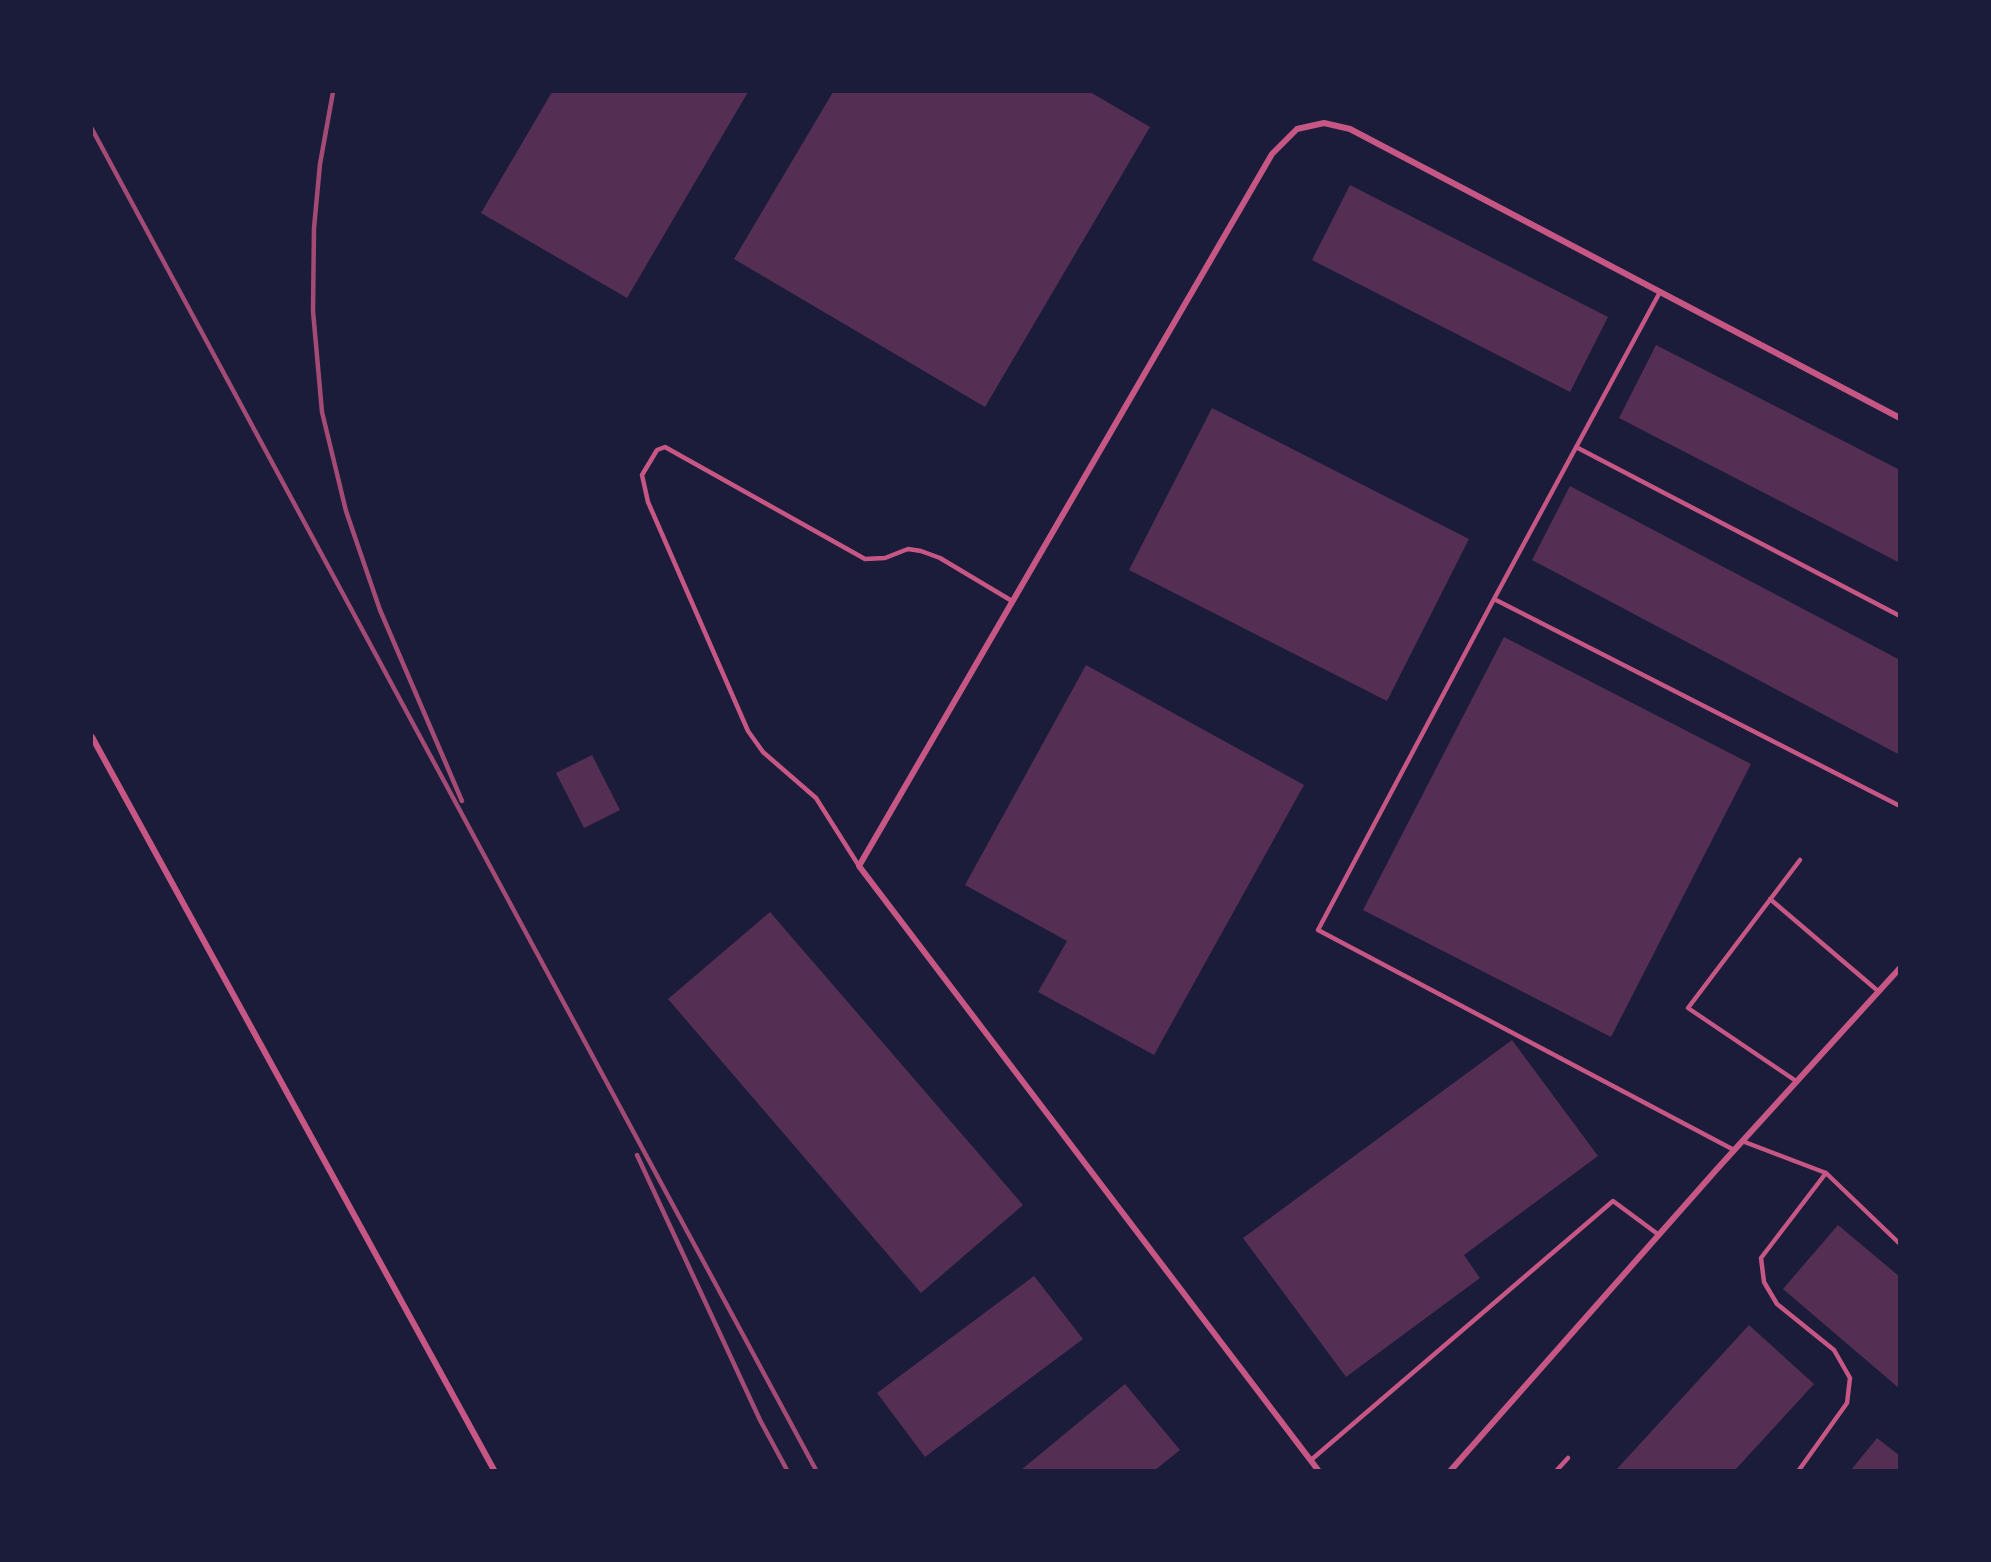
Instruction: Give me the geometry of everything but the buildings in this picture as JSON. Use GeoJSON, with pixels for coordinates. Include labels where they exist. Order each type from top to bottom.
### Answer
{"type":"FeatureCollection","features":[{"type":"Feature","properties":{"kind":"street"},"geometry":{"type":"LineString","coordinates":[[1318,1470],[859,866],[1272,154],[1297,129],[1324,123],[1350,129],[1899,418]]}},
{"type":"Feature","properties":{"kind":"street"},"geometry":{"type":"LineString","coordinates":[[92,737],[494,1470]]}},
{"type":"Feature","properties":{"kind":"street"},"geometry":{"type":"LineString","coordinates":[[1451,1470],[1742,1141],[1899,968]]}},
{"type":"Feature","properties":{"kind":"lane"},"geometry":{"type":"LineString","coordinates":[[1660,292],[1318,930],[1734,1150]]}},
{"type":"Feature","properties":{"kind":"lane"},"geometry":{"type":"LineString","coordinates":[[859,866],[816,798],[763,752],[748,731],[648,502],[642,475],[657,450],[664,447],[865,559],[885,558],[908,549],[921,551],[940,558],[1012,601]]}},
{"type":"Feature","properties":{"kind":"lane"},"geometry":{"type":"LineString","coordinates":[[1576,447],[1899,616]]}},
{"type":"Feature","properties":{"kind":"lane"},"geometry":{"type":"LineString","coordinates":[[1494,599],[1899,807]]}},
{"type":"Feature","properties":{"kind":"lane"},"geometry":{"type":"LineString","coordinates":[[1796,1081],[1688,1008],[1800,860]]}},
{"type":"Feature","properties":{"kind":"lane"},"geometry":{"type":"LineString","coordinates":[[1770,899],[1878,991]]}},
{"type":"Feature","properties":{"kind":"lane"},"geometry":{"type":"LineString","coordinates":[[1742,1141],[1826,1173],[1899,1244]]}},
{"type":"Feature","properties":{"kind":"lane"},"geometry":{"type":"LineString","coordinates":[[1799,1470],[1847,1403],[1850,1378],[1834,1350],[1777,1304],[1764,1282],[1761,1258],[1826,1173]]}},
{"type":"Feature","properties":{"kind":"lane"},"geometry":{"type":"LineString","coordinates":[[1311,1460],[1613,1201],[1659,1235]]}},
{"type":"Feature","properties":{"kind":"lane"},"geometry":{"type":"LineString","coordinates":[[1557,1470],[1568,1458]]}},
{"type":"Feature","properties":{"kind":"railway"},"geometry":{"type":"LineString","coordinates":[[333,92],[320,164],[314,228],[313,311],[322,412],[346,511],[380,610],[462,801]]}},
{"type":"Feature","properties":{"kind":"railway"},"geometry":{"type":"LineString","coordinates":[[92,129],[816,1470]]}},
{"type":"Feature","properties":{"kind":"railway"},"geometry":{"type":"LineString","coordinates":[[637,1155],[760,1420],[787,1470]]}}]}
